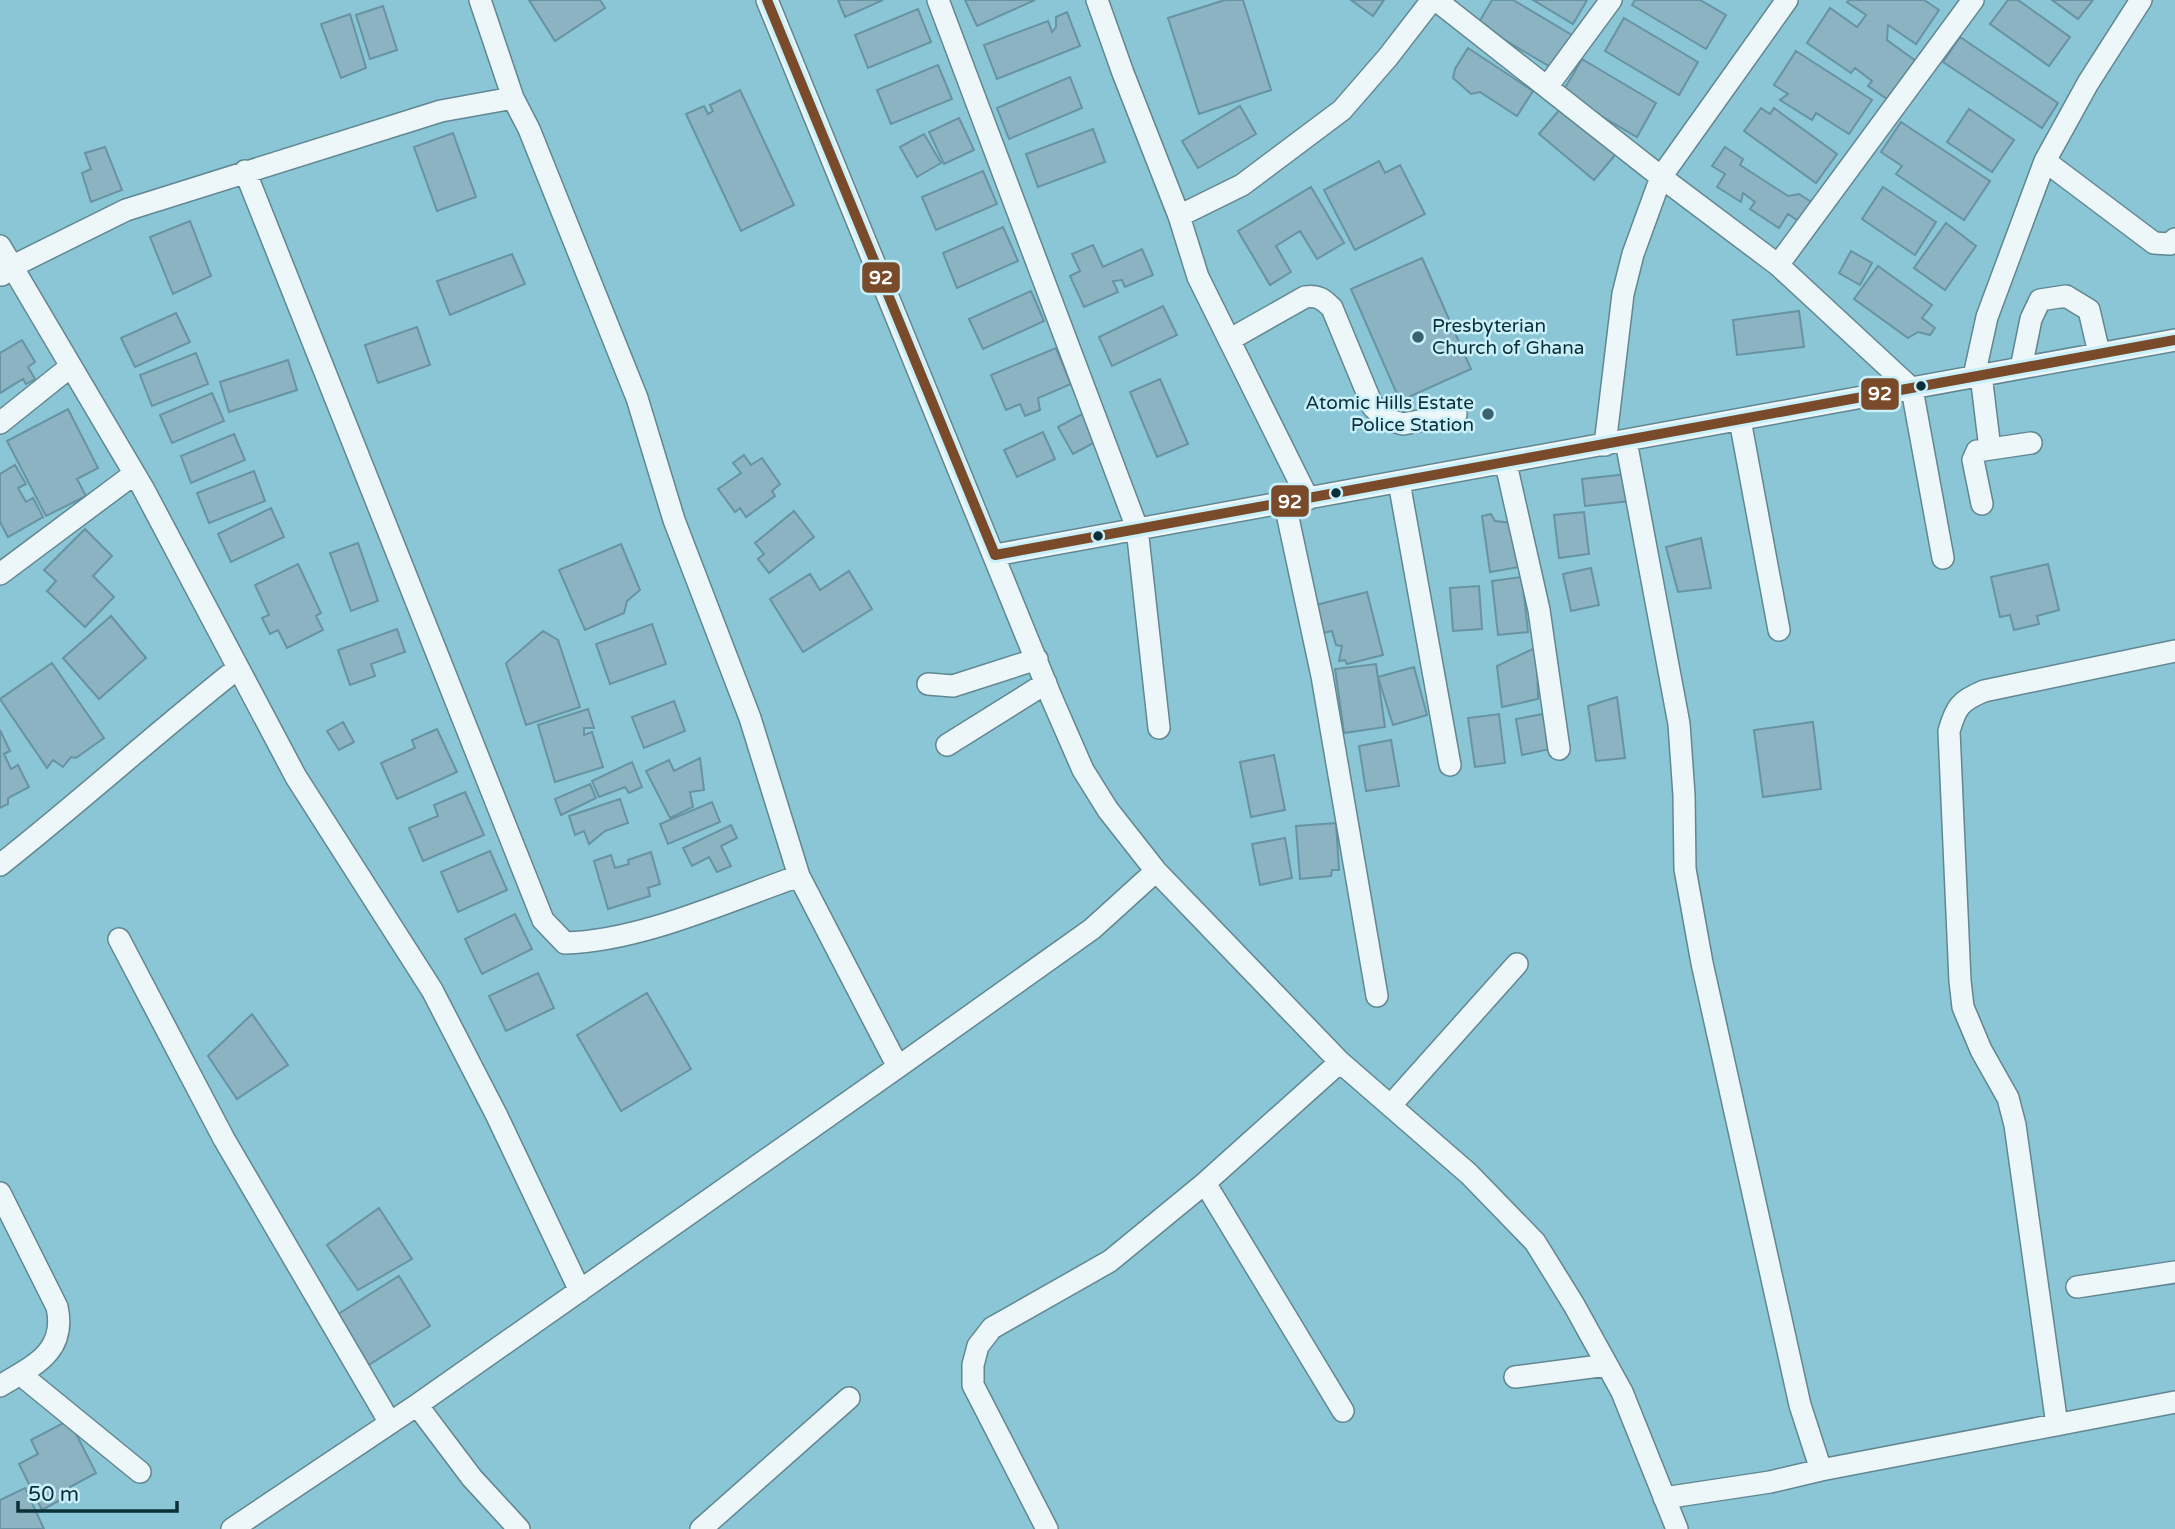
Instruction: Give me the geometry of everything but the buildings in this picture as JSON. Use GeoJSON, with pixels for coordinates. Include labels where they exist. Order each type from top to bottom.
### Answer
{"type":"FeatureCollection","features":[{"type":"Feature","properties":{"kind":"street"},"geometry":{"type":"LineString","coordinates":[[480,0],[513,98],[529,129],[637,398],[674,520],[750,718],[799,876],[898,1067]]}},
{"type":"Feature","properties":{"kind":"street"},"geometry":{"type":"LineString","coordinates":[[767,0],[1083,770],[1108,810],[1156,871],[1340,1062],[1469,1174],[1535,1242],[1622,1392],[1677,1529]]}},
{"type":"Feature","properties":{"kind":"street"},"geometry":{"type":"LineString","coordinates":[[938,0],[1137,528],[1159,728]]}},
{"type":"Feature","properties":{"kind":"street"},"geometry":{"type":"LineString","coordinates":[[1097,0],[1179,216],[1198,277],[1308,499]]}},
{"type":"Feature","properties":{"kind":"street"},"geometry":{"type":"LineString","coordinates":[[1179,216],[1242,185],[1342,110],[1434,0],[1778,265],[1912,389],[1943,558]]}},
{"type":"Feature","properties":{"kind":"street"},"geometry":{"type":"LineString","coordinates":[[1547,86],[1611,0]]}},
{"type":"Feature","properties":{"kind":"street"},"geometry":{"type":"LineString","coordinates":[[1787,0],[1661,177],[1633,254],[1623,294],[1615,443],[1679,724],[1685,869],[1702,963],[1800,1405],[1821,1470]]}},
{"type":"Feature","properties":{"kind":"street"},"geometry":{"type":"LineString","coordinates":[[1778,265],[1973,0]]}},
{"type":"Feature","properties":{"kind":"street"},"geometry":{"type":"LineString","coordinates":[[1990,449],[1978,376],[1987,317],[2045,161],[2088,83],[2141,0]]}},
{"type":"Feature","properties":{"kind":"street"},"geometry":{"type":"LineString","coordinates":[[6,271],[126,210],[441,111],[513,98]]}},
{"type":"Feature","properties":{"kind":"street"},"geometry":{"type":"LineString","coordinates":[[2045,161],[2154,243],[2169,244],[2175,239]]}},
{"type":"Feature","properties":{"kind":"street"},"geometry":{"type":"LineString","coordinates":[[245,171],[543,919],[565,943],[593,942],[644,931],[799,876]]}},
{"type":"Feature","properties":{"kind":"street"},"geometry":{"type":"LineString","coordinates":[[0,246],[6,271],[71,367],[134,474],[296,777],[432,989],[496,1114],[580,1291]]}},
{"type":"Feature","properties":{"kind":"street"},"geometry":{"type":"LineString","coordinates":[[2021,368],[2031,318],[2040,300],[2066,296],[2089,310],[2099,353]]}},
{"type":"Feature","properties":{"kind":"street"},"geometry":{"type":"LineString","coordinates":[[1229,340],[1305,297],[1322,298],[1332,308],[1373,407],[1386,419],[1403,424],[1456,414]]}},
{"type":"Feature","properties":{"kind":"street"},"geometry":{"type":"LineString","coordinates":[[995,555],[2175,340]]}},
{"type":"Feature","properties":{"kind":"street"},"geometry":{"type":"LineString","coordinates":[[0,423],[71,367]]}},
{"type":"Feature","properties":{"kind":"street"},"geometry":{"type":"LineString","coordinates":[[1740,420],[1779,630]]}},
{"type":"Feature","properties":{"kind":"street"},"geometry":{"type":"LineString","coordinates":[[1982,504],[1973,460],[1977,451],[2031,443]]}},
{"type":"Feature","properties":{"kind":"street"},"geometry":{"type":"LineString","coordinates":[[1506,464],[1539,610],[1559,749]]}},
{"type":"Feature","properties":{"kind":"street"},"geometry":{"type":"LineString","coordinates":[[0,574],[134,474]]}},
{"type":"Feature","properties":{"kind":"street"},"geometry":{"type":"LineString","coordinates":[[1399,482],[1450,765]]}},
{"type":"Feature","properties":{"kind":"street"},"geometry":{"type":"LineString","coordinates":[[1285,503],[1322,676],[1377,996]]}},
{"type":"Feature","properties":{"kind":"street"},"geometry":{"type":"LineString","coordinates":[[2057,1425],[2015,1125],[2008,1098],[1981,1050],[1963,1007],[1949,732],[1954,713],[1964,700],[1984,691],[2175,651]]}},
{"type":"Feature","properties":{"kind":"street"},"geometry":{"type":"LineString","coordinates":[[928,684],[953,686],[1037,659]]}},
{"type":"Feature","properties":{"kind":"street"},"geometry":{"type":"LineString","coordinates":[[0,865],[238,668]]}},
{"type":"Feature","properties":{"kind":"street"},"geometry":{"type":"LineString","coordinates":[[947,745],[1046,683]]}},
{"type":"Feature","properties":{"kind":"street"},"geometry":{"type":"LineString","coordinates":[[232,1529],[417,1405],[1092,929],[1156,871]]}},
{"type":"Feature","properties":{"kind":"street"},"geometry":{"type":"LineString","coordinates":[[118,939],[224,1139],[390,1423]]}},
{"type":"Feature","properties":{"kind":"street"},"geometry":{"type":"LineString","coordinates":[[1391,1105],[1517,964]]}},
{"type":"Feature","properties":{"kind":"street"},"geometry":{"type":"LineString","coordinates":[[1047,1529],[973,1385],[973,1365],[978,1346],[992,1328],[1110,1261],[1205,1183],[1340,1062]]}},
{"type":"Feature","properties":{"kind":"street"},"geometry":{"type":"LineString","coordinates":[[1205,1183],[1343,1411]]}},
{"type":"Feature","properties":{"kind":"street"},"geometry":{"type":"LineString","coordinates":[[0,1193],[57,1307],[60,1321],[60,1334],[54,1344],[32,1367],[0,1386]]}},
{"type":"Feature","properties":{"kind":"street"},"geometry":{"type":"LineString","coordinates":[[2077,1287],[2175,1272]]}},
{"type":"Feature","properties":{"kind":"street"},"geometry":{"type":"LineString","coordinates":[[1515,1377],[1607,1365]]}},
{"type":"Feature","properties":{"kind":"street"},"geometry":{"type":"LineString","coordinates":[[19,1374],[140,1472]]}},
{"type":"Feature","properties":{"kind":"street"},"geometry":{"type":"LineString","coordinates":[[701,1529],[849,1398]]}},
{"type":"Feature","properties":{"kind":"street"},"geometry":{"type":"LineString","coordinates":[[1664,1499],[1770,1482],[2175,1402]]}},
{"type":"Feature","properties":{"kind":"street"},"geometry":{"type":"LineString","coordinates":[[417,1405],[471,1478],[512,1526]]}},
{"type":"Feature","properties":{"kind":"transit line","name":"92"},"geometry":{"type":"LineString","coordinates":[[767,0],[995,555]]}},
{"type":"Feature","properties":{"kind":"transit line","name":"92"},"geometry":{"type":"LineString","coordinates":[[995,555],[2175,340]]}},
{"type":"Feature","properties":{"kind":"place","name":"Presbyterian Church of Ghana"},"geometry":{"type":"Point","coordinates":[1418,337]}},
{"type":"Feature","properties":{"kind":"place","name":"Atomic Hills Estate Police Station"},"geometry":{"type":"Point","coordinates":[1488,414]}}]}
